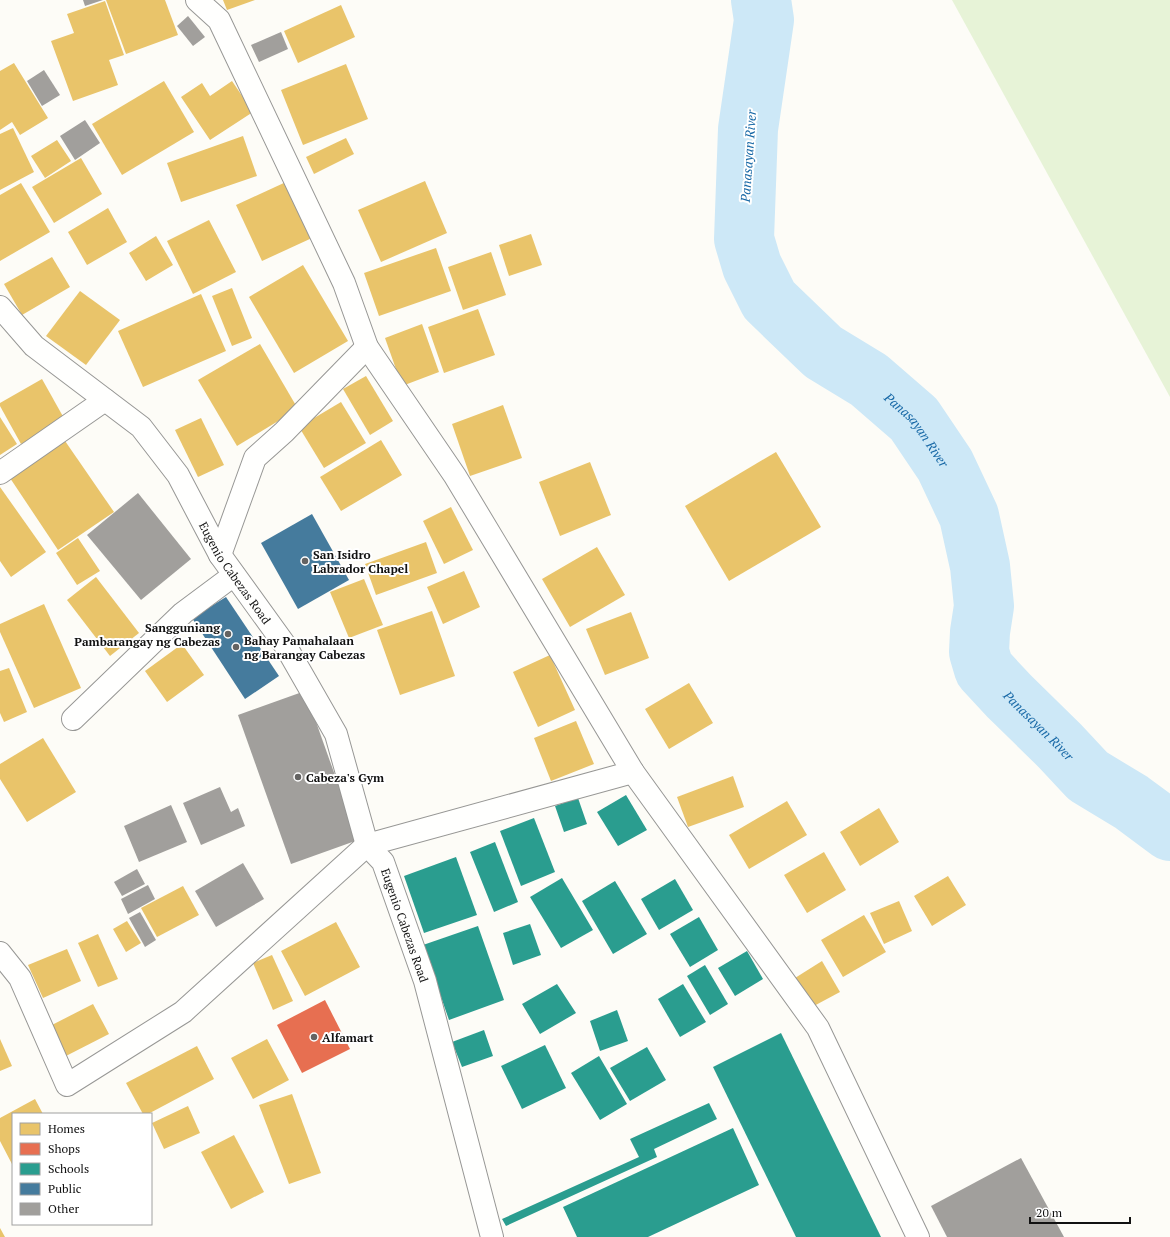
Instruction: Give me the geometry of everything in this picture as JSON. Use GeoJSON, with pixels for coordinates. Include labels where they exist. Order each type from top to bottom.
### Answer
{"type":"FeatureCollection","features":[{"type":"Feature","properties":{"kind":"street"},"geometry":{"type":"LineString","coordinates":[[198,0],[219,20],[344,283],[367,347],[455,476],[633,772],[818,1028],[918,1237]]}},
{"type":"Feature","properties":{"kind":"street","name":"Eugenio Cabezas Road"},"geometry":{"type":"LineString","coordinates":[[0,307],[34,346],[141,427],[178,475],[220,555],[284,645],[336,734],[367,844],[383,862],[425,981],[492,1237]]}},
{"type":"Feature","properties":{"kind":"street"},"geometry":{"type":"LineString","coordinates":[[220,555],[255,458],[284,432],[367,347]]}},
{"type":"Feature","properties":{"kind":"street"},"geometry":{"type":"LineString","coordinates":[[0,473],[105,400]]}},
{"type":"Feature","properties":{"kind":"street"},"geometry":{"type":"LineString","coordinates":[[73,719],[183,613],[234,575]]}},
{"type":"Feature","properties":{"kind":"street"},"geometry":{"type":"LineString","coordinates":[[0,953],[20,978],[66,1085],[184,1012],[367,844],[633,772]]}},
{"type":"Feature","properties":{"kind":"green space"},"geometry":{"type":"Polygon","coordinates":[[[952,0],[1170,0],[1170,397],[952,0]]]}},
{"type":"Feature","properties":{"kind":"building: Homes"},"geometry":{"type":"Polygon","coordinates":[[[106,0],[165,0],[178,35],[126,54],[106,0]]]}},
{"type":"Feature","properties":{"kind":"building: Homes"},"geometry":{"type":"Polygon","coordinates":[[[223,0],[255,0],[227,10],[223,0]]]}},
{"type":"Feature","properties":{"kind":"building: Homes"},"geometry":{"type":"Polygon","coordinates":[[[105,1],[124,55],[109,60],[118,85],[73,101],[51,41],[74,33],[67,14],[105,1]]]}},
{"type":"Feature","properties":{"kind":"building: Homes"},"geometry":{"type":"Polygon","coordinates":[[[341,5],[355,37],[298,63],[284,31],[341,5]]]}},
{"type":"Feature","properties":{"kind":"building: Homes"},"geometry":{"type":"Polygon","coordinates":[[[14,63],[48,118],[20,135],[12,122],[0,130],[0,71],[14,63]]]}},
{"type":"Feature","properties":{"kind":"building: Homes"},"geometry":{"type":"Polygon","coordinates":[[[346,64],[368,119],[303,145],[281,90],[346,64]]]}},
{"type":"Feature","properties":{"kind":"building: Homes"},"geometry":{"type":"Polygon","coordinates":[[[164,81],[194,132],[122,175],[92,124],[164,81]]]}},
{"type":"Feature","properties":{"kind":"building: Homes"},"geometry":{"type":"Polygon","coordinates":[[[232,81],[253,112],[210,140],[181,97],[202,83],[210,96],[232,81]]]}},
{"type":"Feature","properties":{"kind":"building: Homes"},"geometry":{"type":"Polygon","coordinates":[[[13,128],[34,172],[0,190],[0,134],[13,128]]]}},
{"type":"Feature","properties":{"kind":"building: Homes"},"geometry":{"type":"Polygon","coordinates":[[[243,136],[257,176],[181,202],[167,163],[243,136]]]}},
{"type":"Feature","properties":{"kind":"building: Homes"},"geometry":{"type":"Polygon","coordinates":[[[346,138],[354,154],[314,174],[306,157],[346,138]]]}},
{"type":"Feature","properties":{"kind":"building: Homes"},"geometry":{"type":"Polygon","coordinates":[[[57,140],[71,161],[45,178],[31,156],[57,140]]]}},
{"type":"Feature","properties":{"kind":"building: Homes"},"geometry":{"type":"Polygon","coordinates":[[[81,158],[102,194],[54,223],[32,187],[81,158]]]}},
{"type":"Feature","properties":{"kind":"building: Homes"},"geometry":{"type":"Polygon","coordinates":[[[425,181],[447,233],[381,262],[358,210],[425,181]]]}},
{"type":"Feature","properties":{"kind":"building: Homes"},"geometry":{"type":"Polygon","coordinates":[[[286,182],[312,238],[262,261],[236,205],[286,182]]]}},
{"type":"Feature","properties":{"kind":"building: Homes"},"geometry":{"type":"Polygon","coordinates":[[[21,183],[50,232],[0,261],[0,195],[21,183]]]}},
{"type":"Feature","properties":{"kind":"building: Homes"},"geometry":{"type":"Polygon","coordinates":[[[108,208],[127,242],[87,265],[68,232],[108,208]]]}},
{"type":"Feature","properties":{"kind":"building: Homes"},"geometry":{"type":"Polygon","coordinates":[[[209,220],[236,272],[193,294],[167,241],[209,220]]]}},
{"type":"Feature","properties":{"kind":"building: Homes"},"geometry":{"type":"Polygon","coordinates":[[[531,234],[542,265],[509,276],[499,245],[531,234]]]}},
{"type":"Feature","properties":{"kind":"building: Homes"},"geometry":{"type":"Polygon","coordinates":[[[156,236],[173,265],[146,281],[129,253],[156,236]]]}},
{"type":"Feature","properties":{"kind":"building: Homes"},"geometry":{"type":"Polygon","coordinates":[[[436,248],[451,291],[379,316],[364,273],[436,248]]]}},
{"type":"Feature","properties":{"kind":"building: Homes"},"geometry":{"type":"Polygon","coordinates":[[[491,252],[506,295],[463,310],[448,267],[491,252]]]}},
{"type":"Feature","properties":{"kind":"building: Homes"},"geometry":{"type":"Polygon","coordinates":[[[52,257],[70,287],[22,315],[4,284],[52,257]]]}},
{"type":"Feature","properties":{"kind":"building: Homes"},"geometry":{"type":"Polygon","coordinates":[[[303,265],[348,341],[294,373],[249,297],[303,265]]]}},
{"type":"Feature","properties":{"kind":"building: Homes"},"geometry":{"type":"Polygon","coordinates":[[[232,288],[252,338],[232,346],[212,296],[232,288]]]}},
{"type":"Feature","properties":{"kind":"building: Homes"},"geometry":{"type":"Polygon","coordinates":[[[80,291],[120,320],[86,365],[46,336],[80,291]]]}},
{"type":"Feature","properties":{"kind":"building: Homes"},"geometry":{"type":"Polygon","coordinates":[[[201,294],[226,351],[143,387],[118,331],[201,294]]]}},
{"type":"Feature","properties":{"kind":"building: Homes"},"geometry":{"type":"Polygon","coordinates":[[[478,309],[495,355],[444,373],[428,327],[478,309]]]}},
{"type":"Feature","properties":{"kind":"building: Homes"},"geometry":{"type":"Polygon","coordinates":[[[422,324],[439,372],[402,386],[385,338],[422,324]]]}},
{"type":"Feature","properties":{"kind":"building: Homes"},"geometry":{"type":"Polygon","coordinates":[[[260,344],[298,409],[237,446],[198,380],[260,344]]]}},
{"type":"Feature","properties":{"kind":"building: Homes"},"geometry":{"type":"Polygon","coordinates":[[[366,376],[393,421],[370,435],[343,389],[366,376]]]}},
{"type":"Feature","properties":{"kind":"building: Homes"},"geometry":{"type":"Polygon","coordinates":[[[42,379],[65,420],[21,444],[0,406],[0,403],[42,379]]]}},
{"type":"Feature","properties":{"kind":"building: Homes"},"geometry":{"type":"Polygon","coordinates":[[[341,402],[366,443],[324,468],[299,427],[341,402]]]}},
{"type":"Feature","properties":{"kind":"building: Homes"},"geometry":{"type":"Polygon","coordinates":[[[503,405],[522,458],[470,476],[452,424],[503,405]]]}},
{"type":"Feature","properties":{"kind":"building: Homes"},"geometry":{"type":"Polygon","coordinates":[[[0,417],[17,444],[0,455],[0,417]]]}},
{"type":"Feature","properties":{"kind":"building: Homes"},"geometry":{"type":"Polygon","coordinates":[[[201,418],[224,465],[198,477],[175,430],[201,418]]]}},
{"type":"Feature","properties":{"kind":"building: Homes"},"geometry":{"type":"Polygon","coordinates":[[[63,438],[114,512],[58,550],[8,475],[63,438]]]}},
{"type":"Feature","properties":{"kind":"building: Homes"},"geometry":{"type":"Polygon","coordinates":[[[381,440],[402,475],[341,511],[320,477],[381,440]]]}},
{"type":"Feature","properties":{"kind":"building: Homes"},"geometry":{"type":"Polygon","coordinates":[[[776,452],[821,527],[729,581],[685,506],[776,452]]]}},
{"type":"Feature","properties":{"kind":"building: Homes"},"geometry":{"type":"Polygon","coordinates":[[[590,462],[611,515],[560,536],[539,482],[590,462]]]}},
{"type":"Feature","properties":{"kind":"building: Homes"},"geometry":{"type":"Polygon","coordinates":[[[0,487],[46,552],[11,577],[0,561],[0,487]]]}},
{"type":"Feature","properties":{"kind":"building: Homes"},"geometry":{"type":"Polygon","coordinates":[[[451,507],[473,550],[444,564],[423,521],[451,507]]]}},
{"type":"Feature","properties":{"kind":"building: Homes"},"geometry":{"type":"Polygon","coordinates":[[[78,538],[100,571],[77,585],[56,553],[78,538]]]}},
{"type":"Feature","properties":{"kind":"building: Homes"},"geometry":{"type":"Polygon","coordinates":[[[426,542],[437,573],[376,595],[365,564],[426,542]]]}},
{"type":"Feature","properties":{"kind":"building: Homes"},"geometry":{"type":"Polygon","coordinates":[[[597,547],[625,595],[570,627],[542,579],[597,547]]]}},
{"type":"Feature","properties":{"kind":"building: Homes"},"geometry":{"type":"Polygon","coordinates":[[[464,571],[480,607],[443,624],[427,587],[464,571]]]}},
{"type":"Feature","properties":{"kind":"building: Homes"},"geometry":{"type":"Polygon","coordinates":[[[96,577],[139,633],[110,656],[67,600],[96,577]]]}},
{"type":"Feature","properties":{"kind":"building: Homes"},"geometry":{"type":"Polygon","coordinates":[[[364,579],[383,625],[349,638],[330,592],[364,579]]]}},
{"type":"Feature","properties":{"kind":"building: Homes"},"geometry":{"type":"Polygon","coordinates":[[[44,604],[81,688],[34,708],[0,632],[0,624],[44,604]]]}},
{"type":"Feature","properties":{"kind":"building: Homes"},"geometry":{"type":"Polygon","coordinates":[[[432,611],[455,676],[400,695],[377,630],[432,611]]]}},
{"type":"Feature","properties":{"kind":"building: Homes"},"geometry":{"type":"Polygon","coordinates":[[[631,612],[649,658],[605,675],[586,629],[631,612]]]}},
{"type":"Feature","properties":{"kind":"building: Homes"},"geometry":{"type":"Polygon","coordinates":[[[182,644],[204,675],[167,702],[145,671],[182,644]]]}},
{"type":"Feature","properties":{"kind":"building: Homes"},"geometry":{"type":"Polygon","coordinates":[[[550,655],[575,710],[538,727],[513,672],[550,655]]]}},
{"type":"Feature","properties":{"kind":"building: Homes"},"geometry":{"type":"Polygon","coordinates":[[[9,668],[27,712],[4,722],[0,713],[0,671],[9,668]]]}},
{"type":"Feature","properties":{"kind":"building: Homes"},"geometry":{"type":"Polygon","coordinates":[[[689,683],[713,723],[669,749],[645,709],[689,683]]]}},
{"type":"Feature","properties":{"kind":"building: Homes"},"geometry":{"type":"Polygon","coordinates":[[[576,721],[594,764],[551,781],[534,738],[576,721]]]}},
{"type":"Feature","properties":{"kind":"building: Homes"},"geometry":{"type":"Polygon","coordinates":[[[43,738],[76,792],[27,822],[0,779],[0,764],[43,738]]]}},
{"type":"Feature","properties":{"kind":"building: Homes"},"geometry":{"type":"Polygon","coordinates":[[[733,776],[744,807],[688,827],[677,797],[733,776]]]}},
{"type":"Feature","properties":{"kind":"building: Homes"},"geometry":{"type":"Polygon","coordinates":[[[787,801],[807,835],[749,869],[729,835],[787,801]]]}},
{"type":"Feature","properties":{"kind":"building: Homes"},"geometry":{"type":"Polygon","coordinates":[[[879,808],[899,842],[860,866],[840,832],[879,808]]]}},
{"type":"Feature","properties":{"kind":"building: Homes"},"geometry":{"type":"Polygon","coordinates":[[[824,852],[846,890],[807,913],[784,875],[824,852]]]}},
{"type":"Feature","properties":{"kind":"building: Homes"},"geometry":{"type":"Polygon","coordinates":[[[948,876],[966,905],[932,926],[914,896],[948,876]]]}},
{"type":"Feature","properties":{"kind":"building: Homes"},"geometry":{"type":"Polygon","coordinates":[[[183,886],[199,915],[157,937],[141,908],[183,886]]]}},
{"type":"Feature","properties":{"kind":"building: Homes"},"geometry":{"type":"Polygon","coordinates":[[[899,901],[912,931],[884,944],[870,913],[899,901]]]}},
{"type":"Feature","properties":{"kind":"building: Homes"},"geometry":{"type":"Polygon","coordinates":[[[864,915],[886,952],[843,977],[821,940],[864,915]]]}},
{"type":"Feature","properties":{"kind":"building: Homes"},"geometry":{"type":"Polygon","coordinates":[[[127,921],[141,943],[126,952],[113,929],[127,921]]]}},
{"type":"Feature","properties":{"kind":"building: Homes"},"geometry":{"type":"Polygon","coordinates":[[[336,922],[360,967],[305,996],[281,951],[336,922]]]}},
{"type":"Feature","properties":{"kind":"building: Homes"},"geometry":{"type":"Polygon","coordinates":[[[98,934],[118,979],[98,987],[78,943],[98,934]]]}},
{"type":"Feature","properties":{"kind":"building: Homes"},"geometry":{"type":"Polygon","coordinates":[[[67,949],[81,981],[43,998],[28,965],[67,949]]]}},
{"type":"Feature","properties":{"kind":"building: Homes"},"geometry":{"type":"Polygon","coordinates":[[[272,955],[293,1001],[273,1010],[253,963],[272,955]]]}},
{"type":"Feature","properties":{"kind":"building: Homes"},"geometry":{"type":"Polygon","coordinates":[[[822,961],[840,992],[812,1007],[795,978],[822,961]]]}},
{"type":"Feature","properties":{"kind":"building: Homes"},"geometry":{"type":"Polygon","coordinates":[[[93,1004],[109,1034],[64,1057],[48,1027],[93,1004]]]}},
{"type":"Feature","properties":{"kind":"building: Homes"},"geometry":{"type":"Polygon","coordinates":[[[0,1039],[12,1066],[0,1071],[0,1039]]]}},
{"type":"Feature","properties":{"kind":"building: Homes"},"geometry":{"type":"Polygon","coordinates":[[[267,1039],[289,1080],[253,1099],[231,1058],[267,1039]]]}},
{"type":"Feature","properties":{"kind":"building: Homes"},"geometry":{"type":"Polygon","coordinates":[[[197,1046],[214,1079],[150,1113],[142,1113],[126,1083],[197,1046]]]}},
{"type":"Feature","properties":{"kind":"building: Homes"},"geometry":{"type":"Polygon","coordinates":[[[292,1094],[321,1173],[289,1184],[259,1105],[292,1094]]]}},
{"type":"Feature","properties":{"kind":"building: Homes"},"geometry":{"type":"Polygon","coordinates":[[[35,1099],[42,1113],[12,1113],[12,1164],[0,1141],[0,1118],[35,1099]]]}},
{"type":"Feature","properties":{"kind":"building: Homes"},"geometry":{"type":"Polygon","coordinates":[[[188,1106],[200,1133],[164,1149],[152,1123],[188,1106]]]}},
{"type":"Feature","properties":{"kind":"building: Homes"},"geometry":{"type":"Polygon","coordinates":[[[234,1135],[264,1192],[231,1209],[201,1152],[234,1135]]]}},
{"type":"Feature","properties":{"kind":"building: Homes"},"geometry":{"type":"Polygon","coordinates":[[[0,1228],[5,1237],[0,1237],[0,1228]]]}},
{"type":"Feature","properties":{"kind":"building: Shops","name":"Alfamart"},"geometry":{"type":"Polygon","coordinates":[[[325,1000],[350,1049],[302,1073],[277,1025],[325,1000]]]}},
{"type":"Feature","properties":{"kind":"building: Schools"},"geometry":{"type":"Polygon","coordinates":[[[626,795],[647,830],[618,846],[597,812],[626,795]]]}},
{"type":"Feature","properties":{"kind":"building: Schools"},"geometry":{"type":"Polygon","coordinates":[[[578,798],[587,824],[564,832],[555,806],[578,798]]]}},
{"type":"Feature","properties":{"kind":"building: Schools"},"geometry":{"type":"Polygon","coordinates":[[[534,818],[555,872],[521,886],[500,831],[534,818]]]}},
{"type":"Feature","properties":{"kind":"building: Schools"},"geometry":{"type":"Polygon","coordinates":[[[495,842],[518,902],[494,912],[470,852],[495,842]]]}},
{"type":"Feature","properties":{"kind":"building: Schools"},"geometry":{"type":"Polygon","coordinates":[[[456,857],[477,915],[424,933],[404,876],[456,857]]]}},
{"type":"Feature","properties":{"kind":"building: Schools"},"geometry":{"type":"Polygon","coordinates":[[[562,878],[593,930],[561,948],[530,897],[562,878]]]}},
{"type":"Feature","properties":{"kind":"building: Schools"},"geometry":{"type":"Polygon","coordinates":[[[675,879],[693,910],[659,930],[641,899],[675,879]]]}},
{"type":"Feature","properties":{"kind":"building: Schools"},"geometry":{"type":"Polygon","coordinates":[[[615,881],[647,934],[613,954],[582,901],[615,881]]]}},
{"type":"Feature","properties":{"kind":"building: Schools"},"geometry":{"type":"Polygon","coordinates":[[[699,917],[718,950],[690,967],[670,934],[699,917]]]}},
{"type":"Feature","properties":{"kind":"building: Schools"},"geometry":{"type":"Polygon","coordinates":[[[530,924],[541,955],[513,965],[503,933],[530,924]]]}},
{"type":"Feature","properties":{"kind":"building: Schools"},"geometry":{"type":"Polygon","coordinates":[[[478,926],[504,1000],[449,1020],[423,945],[478,926]]]}},
{"type":"Feature","properties":{"kind":"building: Schools"},"geometry":{"type":"Polygon","coordinates":[[[747,951],[763,979],[735,996],[718,968],[747,951]]]}},
{"type":"Feature","properties":{"kind":"building: Schools"},"geometry":{"type":"Polygon","coordinates":[[[705,965],[728,1004],[710,1015],[687,976],[705,965]]]}},
{"type":"Feature","properties":{"kind":"building: Schools"},"geometry":{"type":"Polygon","coordinates":[[[557,984],[576,1013],[540,1034],[522,1004],[557,984]]]}},
{"type":"Feature","properties":{"kind":"building: Schools"},"geometry":{"type":"Polygon","coordinates":[[[683,984],[706,1022],[680,1037],[658,999],[683,984]]]}},
{"type":"Feature","properties":{"kind":"building: Schools"},"geometry":{"type":"Polygon","coordinates":[[[617,1010],[628,1041],[600,1051],[590,1021],[617,1010]]]}},
{"type":"Feature","properties":{"kind":"building: Schools"},"geometry":{"type":"Polygon","coordinates":[[[484,1030],[493,1056],[462,1067],[452,1042],[484,1030]]]}},
{"type":"Feature","properties":{"kind":"building: Schools"},"geometry":{"type":"Polygon","coordinates":[[[781,1033],[881,1237],[796,1237],[713,1067],[781,1033]]]}},
{"type":"Feature","properties":{"kind":"building: Schools"},"geometry":{"type":"Polygon","coordinates":[[[545,1045],[566,1088],[522,1109],[501,1066],[545,1045]]]}},
{"type":"Feature","properties":{"kind":"building: Schools"},"geometry":{"type":"Polygon","coordinates":[[[647,1047],[666,1080],[630,1101],[610,1068],[647,1047]]]}},
{"type":"Feature","properties":{"kind":"building: Schools"},"geometry":{"type":"Polygon","coordinates":[[[599,1056],[627,1104],[600,1120],[571,1073],[599,1056]]]}},
{"type":"Feature","properties":{"kind":"building: Schools"},"geometry":{"type":"Polygon","coordinates":[[[709,1103],[717,1119],[654,1149],[657,1157],[506,1226],[502,1219],[639,1157],[630,1139],[709,1103]]]}},
{"type":"Feature","properties":{"kind":"building: Schools"},"geometry":{"type":"Polygon","coordinates":[[[733,1128],[759,1185],[648,1237],[577,1237],[563,1207],[733,1128]]]}},
{"type":"Feature","properties":{"kind":"building: Public","name":"San Isidro Labrador Chapel"},"geometry":{"type":"Polygon","coordinates":[[[312,514],[349,580],[298,609],[261,543],[312,514]]]}},
{"type":"Feature","properties":{"kind":"building: Public","name":"Bahay Pamahalaan ng Barangay Cabezas"},"geometry":{"type":"Polygon","coordinates":[[[226,597],[279,676],[245,699],[192,618],[226,597]]]}},
{"type":"Feature","properties":{"kind":"building: Other"},"geometry":{"type":"Polygon","coordinates":[[[83,0],[103,0],[85,6],[83,0]]]}},
{"type":"Feature","properties":{"kind":"building: Other"},"geometry":{"type":"Polygon","coordinates":[[[188,16],[205,37],[193,46],[177,26],[188,16]]]}},
{"type":"Feature","properties":{"kind":"building: Other"},"geometry":{"type":"Polygon","coordinates":[[[281,32],[288,49],[259,62],[251,45],[281,32]]]}},
{"type":"Feature","properties":{"kind":"building: Other"},"geometry":{"type":"Polygon","coordinates":[[[44,70],[60,95],[42,106],[27,81],[44,70]]]}},
{"type":"Feature","properties":{"kind":"building: Other"},"geometry":{"type":"Polygon","coordinates":[[[85,120],[100,143],[75,160],[60,136],[85,120]]]}},
{"type":"Feature","properties":{"kind":"building: Other"},"geometry":{"type":"Polygon","coordinates":[[[138,493],[191,559],[141,600],[87,535],[138,493]]]}},
{"type":"Feature","properties":{"kind":"building: Other","name":"Cabeza's Gym"},"geometry":{"type":"Polygon","coordinates":[[[305,691],[358,840],[291,864],[238,715],[305,691]]]}},
{"type":"Feature","properties":{"kind":"building: Other"},"geometry":{"type":"Polygon","coordinates":[[[220,787],[231,812],[238,808],[245,826],[201,845],[183,803],[220,787]]]}},
{"type":"Feature","properties":{"kind":"building: Other"},"geometry":{"type":"Polygon","coordinates":[[[171,805],[187,842],[139,862],[124,826],[171,805]]]}},
{"type":"Feature","properties":{"kind":"building: Other"},"geometry":{"type":"Polygon","coordinates":[[[243,863],[264,899],[216,927],[195,891],[243,863]]]}},
{"type":"Feature","properties":{"kind":"building: Other"},"geometry":{"type":"Polygon","coordinates":[[[137,869],[145,884],[122,896],[114,882],[137,869]]]}},
{"type":"Feature","properties":{"kind":"building: Other"},"geometry":{"type":"Polygon","coordinates":[[[148,885],[155,899],[128,914],[121,899],[148,885]]]}},
{"type":"Feature","properties":{"kind":"building: Other"},"geometry":{"type":"Polygon","coordinates":[[[140,912],[156,940],[145,947],[129,918],[140,912]]]}},
{"type":"Feature","properties":{"kind":"building: Other"},"geometry":{"type":"Polygon","coordinates":[[[1021,1158],[1064,1237],[947,1237],[931,1206],[1021,1158]]]}},
{"type":"Feature","properties":{"kind":"waterway","name":"Panasayan River"},"geometry":{"type":"LineString","coordinates":[[761,0],[764,20],[748,129],[744,239],[752,266],[769,300],[823,352],[869,380],[914,419],[945,465],[969,516],[980,566],[984,606],[979,652],[984,669],[1088,776],[1131,802],[1170,831]]}},
{"type":"Feature","properties":{"kind":"place","name":"San Isidro Labrador Chapel"},"geometry":{"type":"Point","coordinates":[305,561]}},
{"type":"Feature","properties":{"kind":"place","name":"Sangguniang Pambarangay ng Cabezas"},"geometry":{"type":"Point","coordinates":[228,634]}},
{"type":"Feature","properties":{"kind":"place","name":"Bahay Pamahalaan ng Barangay Cabezas"},"geometry":{"type":"Point","coordinates":[236,647]}},
{"type":"Feature","properties":{"kind":"place","name":"Cabeza's Gym"},"geometry":{"type":"Point","coordinates":[298,777]}},
{"type":"Feature","properties":{"kind":"place","name":"Alfamart"},"geometry":{"type":"Point","coordinates":[314,1037]}}]}
